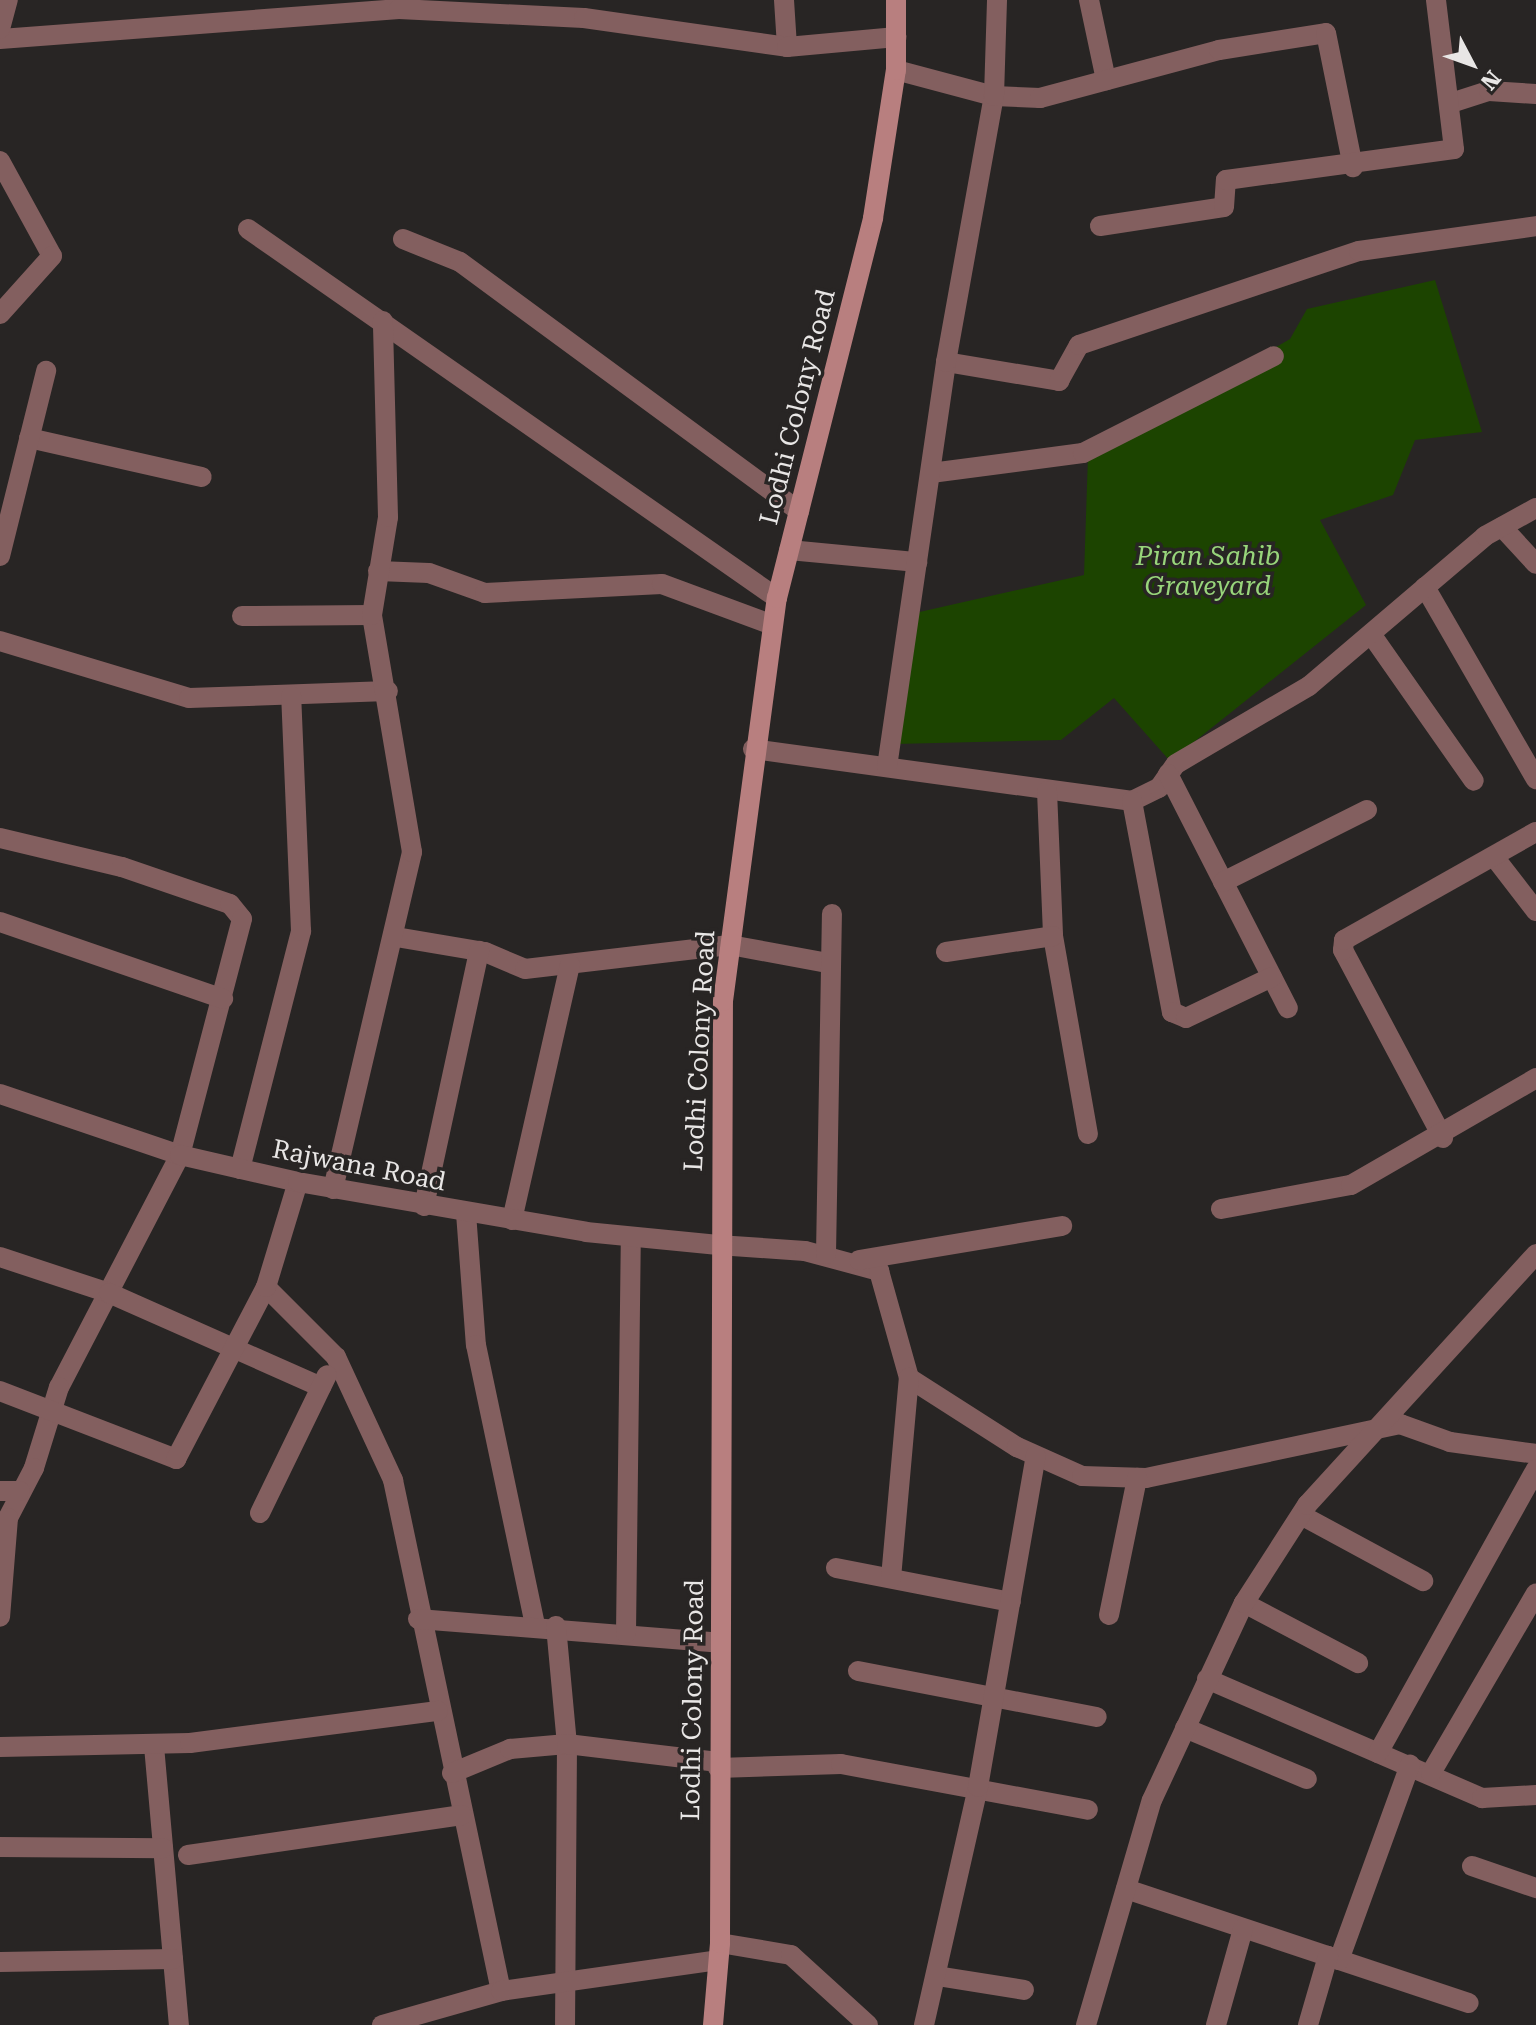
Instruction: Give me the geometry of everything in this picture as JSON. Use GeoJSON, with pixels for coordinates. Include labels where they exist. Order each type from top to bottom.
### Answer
{"type":"FeatureCollection","features":[{"type":"Feature","properties":{"kind":"main road","name":"Lodhi Colony Road"},"geometry":{"type":"LineString","coordinates":[[713,2025],[719,1952],[718,1245],[730,945],[753,749],[777,598],[873,218],[896,70],[896,0]]}},
{"type":"Feature","properties":{"kind":"street"},"geometry":{"type":"LineString","coordinates":[[0,29],[8,0]]}},
{"type":"Feature","properties":{"kind":"street"},"geometry":{"type":"LineString","coordinates":[[784,0],[787,47]]}},
{"type":"Feature","properties":{"kind":"street"},"geometry":{"type":"LineString","coordinates":[[887,767],[946,362],[994,96],[997,0]]}},
{"type":"Feature","properties":{"kind":"street"},"geometry":{"type":"LineString","coordinates":[[1089,0],[1106,80]]}},
{"type":"Feature","properties":{"kind":"street"},"geometry":{"type":"LineString","coordinates":[[1100,226],[1224,207],[1226,180],[1353,167],[1454,149],[1451,103],[1436,0]]}},
{"type":"Feature","properties":{"kind":"street"},"geometry":{"type":"LineString","coordinates":[[0,39],[250,9],[399,4],[584,9],[787,47],[897,37]]}},
{"type":"Feature","properties":{"kind":"street"},"geometry":{"type":"LineString","coordinates":[[896,70],[994,96],[1040,98],[1219,50],[1326,33],[1353,167]]}},
{"type":"Feature","properties":{"kind":"street"},"geometry":{"type":"LineString","coordinates":[[1451,103],[1489,91],[1536,94]]}},
{"type":"Feature","properties":{"kind":"street"},"geometry":{"type":"LineString","coordinates":[[0,161],[52,256],[0,314]]}},
{"type":"Feature","properties":{"kind":"street"},"geometry":{"type":"LineString","coordinates":[[946,362],[1059,381],[1079,345],[1359,251],[1536,226]]}},
{"type":"Feature","properties":{"kind":"street"},"geometry":{"type":"LineString","coordinates":[[248,229],[777,598]]}},
{"type":"Feature","properties":{"kind":"street"},"geometry":{"type":"LineString","coordinates":[[403,239],[460,262],[799,511]]}},
{"type":"Feature","properties":{"kind":"street"},"geometry":{"type":"LineString","coordinates":[[333,1189],[396,937],[412,834],[372,615],[389,480],[383,321]]}},
{"type":"Feature","properties":{"kind":"street"},"geometry":{"type":"LineString","coordinates":[[931,473],[1083,453],[1274,356]]}},
{"type":"Feature","properties":{"kind":"street"},"geometry":{"type":"LineString","coordinates":[[1,543],[46,371]]}},
{"type":"Feature","properties":{"kind":"street"},"geometry":{"type":"LineString","coordinates":[[29,438],[202,477]]}},
{"type":"Feature","properties":{"kind":"street"},"geometry":{"type":"LineString","coordinates":[[753,749],[1132,801],[1168,774],[1309,686],[1425,587],[1502,527],[1536,508]]}},
{"type":"Feature","properties":{"kind":"street"},"geometry":{"type":"LineString","coordinates":[[1502,527],[1536,564]]}},
{"type":"Feature","properties":{"kind":"street"},"geometry":{"type":"LineString","coordinates":[[789,550],[917,562]]}},
{"type":"Feature","properties":{"kind":"street"},"geometry":{"type":"LineString","coordinates":[[378,571],[429,573],[496,593],[662,584],[773,625]]}},
{"type":"Feature","properties":{"kind":"street"},"geometry":{"type":"LineString","coordinates":[[1425,587],[1536,779]]}},
{"type":"Feature","properties":{"kind":"street"},"geometry":{"type":"LineString","coordinates":[[242,616],[372,615]]}},
{"type":"Feature","properties":{"kind":"street"},"geometry":{"type":"LineString","coordinates":[[1371,634],[1474,781]]}},
{"type":"Feature","properties":{"kind":"street"},"geometry":{"type":"LineString","coordinates":[[0,641],[169,694],[291,696],[388,691]]}},
{"type":"Feature","properties":{"kind":"street"},"geometry":{"type":"LineString","coordinates":[[240,1169],[301,931],[291,696]]}},
{"type":"Feature","properties":{"kind":"street"},"geometry":{"type":"LineString","coordinates":[[1168,774],[1288,1008]]}},
{"type":"Feature","properties":{"kind":"street"},"geometry":{"type":"LineString","coordinates":[[1047,791],[1053,936],[1088,1134]]}},
{"type":"Feature","properties":{"kind":"street"},"geometry":{"type":"LineString","coordinates":[[1132,801],[1172,1012],[1186,1018],[1272,977]]}},
{"type":"Feature","properties":{"kind":"street"},"geometry":{"type":"LineString","coordinates":[[1223,882],[1367,810]]}},
{"type":"Feature","properties":{"kind":"street"},"geometry":{"type":"LineString","coordinates":[[1443,1138],[1343,950],[1344,940],[1495,858],[1536,832]]}},
{"type":"Feature","properties":{"kind":"street"},"geometry":{"type":"LineString","coordinates":[[0,838],[122,867],[230,904],[242,919],[180,1155],[10,1491],[0,1617]]}},
{"type":"Feature","properties":{"kind":"street"},"geometry":{"type":"LineString","coordinates":[[1495,858],[1536,911]]}},
{"type":"Feature","properties":{"kind":"street"},"geometry":{"type":"LineString","coordinates":[[826,1254],[828,963],[832,914]]}},
{"type":"Feature","properties":{"kind":"street"},"geometry":{"type":"LineString","coordinates":[[0,922],[223,999]]}},
{"type":"Feature","properties":{"kind":"street"},"geometry":{"type":"LineString","coordinates":[[946,952],[1053,936]]}},
{"type":"Feature","properties":{"kind":"street"},"geometry":{"type":"LineString","coordinates":[[396,937],[479,951],[525,969],[730,945],[828,963]]}},
{"type":"Feature","properties":{"kind":"street"},"geometry":{"type":"LineString","coordinates":[[424,1206],[479,951]]}},
{"type":"Feature","properties":{"kind":"street"},"geometry":{"type":"LineString","coordinates":[[512,1220],[570,965]]}},
{"type":"Feature","properties":{"kind":"street"},"geometry":{"type":"LineString","coordinates":[[1221,1209],[1351,1185],[1443,1138],[1536,1078]]}},
{"type":"Feature","properties":{"kind":"street","name":"Rajwana Road"},"geometry":{"type":"LineString","coordinates":[[0,1094],[180,1155],[333,1189],[631,1238],[826,1254],[859,1260]]}},
{"type":"Feature","properties":{"kind":"street"},"geometry":{"type":"LineString","coordinates":[[0,1391],[51,1408],[176,1459],[237,1352],[266,1287],[298,1182]]}},
{"type":"Feature","properties":{"kind":"street"},"geometry":{"type":"LineString","coordinates":[[466,1213],[476,1345],[535,1625]]}},
{"type":"Feature","properties":{"kind":"street"},"geometry":{"type":"LineString","coordinates":[[859,1260],[1062,1226]]}},
{"type":"Feature","properties":{"kind":"street"},"geometry":{"type":"LineString","coordinates":[[626,1633],[631,1238]]}},
{"type":"Feature","properties":{"kind":"street"},"geometry":{"type":"LineString","coordinates":[[1086,2025],[1152,1800],[1244,1603],[1301,1515],[1384,1427],[1536,1254]]}},
{"type":"Feature","properties":{"kind":"street"},"geometry":{"type":"LineString","coordinates":[[0,1257],[109,1293],[321,1387]]}},
{"type":"Feature","properties":{"kind":"street"},"geometry":{"type":"LineString","coordinates":[[859,1260],[879,1271],[893,1302],[909,1378],[891,1578]]}},
{"type":"Feature","properties":{"kind":"street"},"geometry":{"type":"LineString","coordinates":[[266,1287],[336,1357],[402,1508],[418,1619],[501,1991]]}},
{"type":"Feature","properties":{"kind":"street"},"geometry":{"type":"LineString","coordinates":[[260,1513],[336,1357]]}},
{"type":"Feature","properties":{"kind":"street"},"geometry":{"type":"LineString","coordinates":[[909,1378],[1036,1456],[1082,1476],[1137,1478],[1400,1424],[1450,1442],[1536,1454]]}},
{"type":"Feature","properties":{"kind":"street"},"geometry":{"type":"LineString","coordinates":[[924,2025],[978,1787],[1036,1456]]}},
{"type":"Feature","properties":{"kind":"street"},"geometry":{"type":"LineString","coordinates":[[1378,1753],[1536,1469]]}},
{"type":"Feature","properties":{"kind":"street"},"geometry":{"type":"LineString","coordinates":[[1109,1615],[1137,1478]]}},
{"type":"Feature","properties":{"kind":"street"},"geometry":{"type":"LineString","coordinates":[[1301,1515],[1423,1581]]}},
{"type":"Feature","properties":{"kind":"street"},"geometry":{"type":"LineString","coordinates":[[836,1568],[1011,1602]]}},
{"type":"Feature","properties":{"kind":"street"},"geometry":{"type":"LineString","coordinates":[[1431,1773],[1536,1593]]}},
{"type":"Feature","properties":{"kind":"street"},"geometry":{"type":"LineString","coordinates":[[1244,1603],[1358,1663]]}},
{"type":"Feature","properties":{"kind":"street"},"geometry":{"type":"LineString","coordinates":[[418,1619],[556,1626],[720,1643]]}},
{"type":"Feature","properties":{"kind":"street"},"geometry":{"type":"LineString","coordinates":[[556,1626],[567,1744],[565,2025]]}},
{"type":"Feature","properties":{"kind":"street"},"geometry":{"type":"LineString","coordinates":[[858,1671],[1097,1717]]}},
{"type":"Feature","properties":{"kind":"street"},"geometry":{"type":"LineString","coordinates":[[1207,1679],[1431,1773],[1482,1798],[1536,1795]]}},
{"type":"Feature","properties":{"kind":"street"},"geometry":{"type":"LineString","coordinates":[[0,1747],[154,1746],[438,1711]]}},
{"type":"Feature","properties":{"kind":"street"},"geometry":{"type":"LineString","coordinates":[[1185,1728],[1307,1779]]}},
{"type":"Feature","properties":{"kind":"street"},"geometry":{"type":"LineString","coordinates":[[452,1773],[510,1749],[567,1744],[718,1765],[841,1764],[978,1787],[1088,1810]]}},
{"type":"Feature","properties":{"kind":"street"},"geometry":{"type":"LineString","coordinates":[[154,1746],[179,2025]]}},
{"type":"Feature","properties":{"kind":"street"},"geometry":{"type":"LineString","coordinates":[[1308,2025],[1410,1765]]}},
{"type":"Feature","properties":{"kind":"street"},"geometry":{"type":"LineString","coordinates":[[188,1855],[462,1815]]}},
{"type":"Feature","properties":{"kind":"street"},"geometry":{"type":"LineString","coordinates":[[0,1847],[163,1848]]}},
{"type":"Feature","properties":{"kind":"street"},"geometry":{"type":"LineString","coordinates":[[1472,1866],[1536,1888]]}},
{"type":"Feature","properties":{"kind":"street"},"geometry":{"type":"LineString","coordinates":[[1126,1889],[1469,2003]]}},
{"type":"Feature","properties":{"kind":"street"},"geometry":{"type":"LineString","coordinates":[[1216,2025],[1243,1929]]}},
{"type":"Feature","properties":{"kind":"street"},"geometry":{"type":"LineString","coordinates":[[382,2025],[501,1991],[719,1952],[791,1955],[868,2025]]}},
{"type":"Feature","properties":{"kind":"street"},"geometry":{"type":"LineString","coordinates":[[0,1962],[173,1959]]}},
{"type":"Feature","properties":{"kind":"street"},"geometry":{"type":"LineString","coordinates":[[937,1976],[1024,1990]]}},
{"type":"Feature","properties":{"kind":"green space","name":"Piran Sahib Graveyard"},"geometry":{"type":"Polygon","coordinates":[[[1435,280],[1482,432],[1415,440],[1393,495],[1320,520],[1366,605],[1170,761],[1114,698],[1061,740],[895,744],[915,613],[1084,575],[1088,456],[1290,339],[1307,309],[1435,280]]]}}]}
